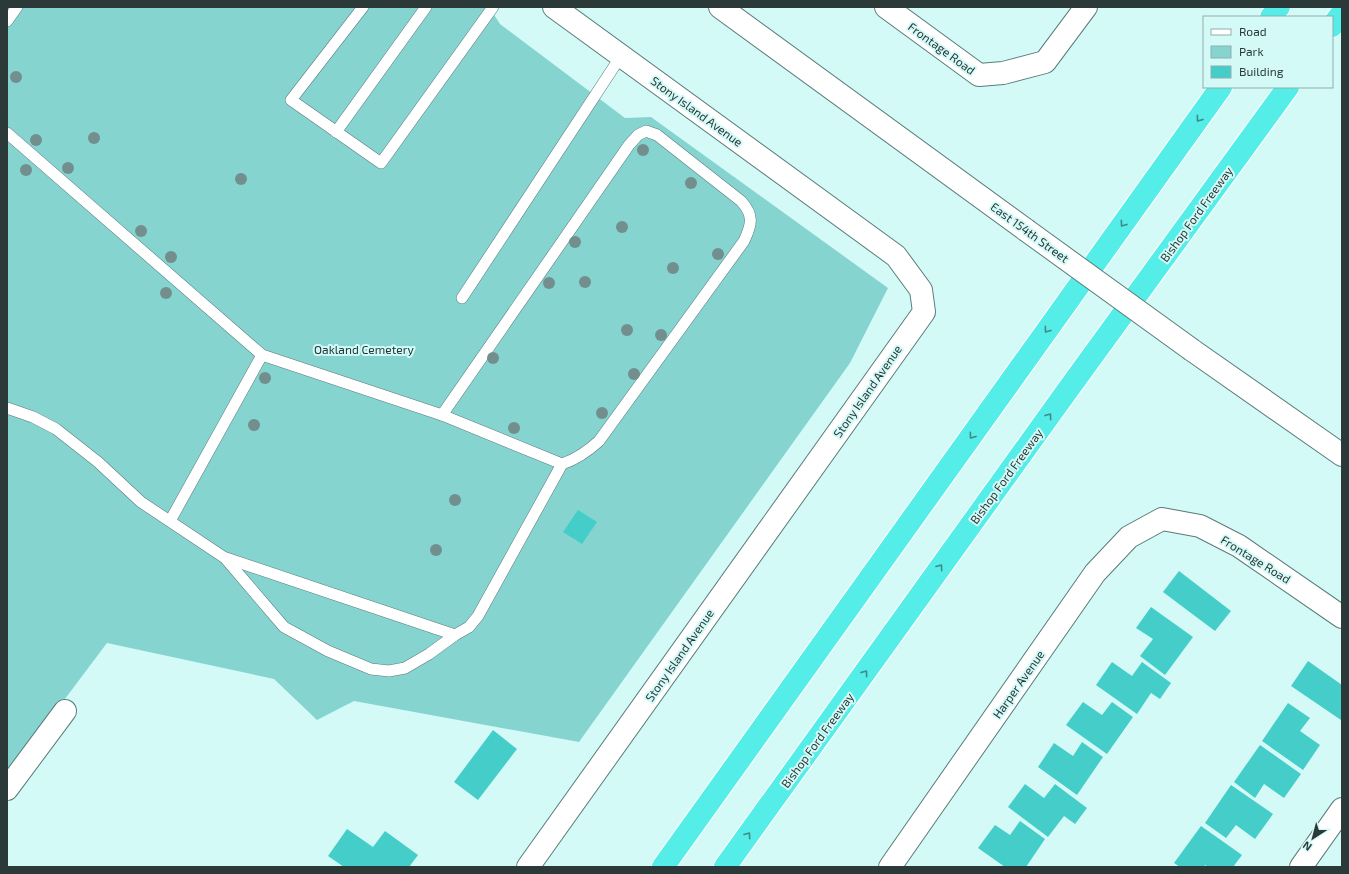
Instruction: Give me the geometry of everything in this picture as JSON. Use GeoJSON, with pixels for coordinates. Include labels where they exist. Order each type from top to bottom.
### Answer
{"type":"FeatureCollection","features":[{"type":"Feature","properties":{"kind":"highway"},"geometry":{"type":"LineString","coordinates":[[1273,16],[1279,7]]}},
{"type":"Feature","properties":{"kind":"highway"},"geometry":{"type":"LineString","coordinates":[[1333,25],[1342,13]]}},
{"type":"Feature","properties":{"kind":"highway"},"geometry":{"type":"LineString","coordinates":[[663,867],[1220,88]]}},
{"type":"Feature","properties":{"kind":"highway","name":"Bishop Ford Freeway"},"geometry":{"type":"LineString","coordinates":[[725,867],[1058,403],[1287,88]]}},
{"type":"Feature","properties":{"kind":"street","name":"Stony Island Avenue"},"geometry":{"type":"LineString","coordinates":[[528,867],[924,312],[921,290],[896,256],[554,7]]}},
{"type":"Feature","properties":{"kind":"street","name":"East 154th Street"},"geometry":{"type":"LineString","coordinates":[[720,7],[1192,350],[1342,455]]}},
{"type":"Feature","properties":{"kind":"street","name":"Frontage Road"},"geometry":{"type":"LineString","coordinates":[[886,7],[979,75],[1003,73],[1045,62],[1086,7]]}},
{"type":"Feature","properties":{"kind":"street","name":"Frontage Road"},"geometry":{"type":"LineString","coordinates":[[1162,518],[1200,526],[1239,546],[1342,617]]}},
{"type":"Feature","properties":{"kind":"street","name":"Harper Avenue"},"geometry":{"type":"LineString","coordinates":[[890,867],[1095,573],[1129,537],[1162,518]]}},
{"type":"Feature","properties":{"kind":"street"},"geometry":{"type":"LineString","coordinates":[[7,789],[65,711]]}},
{"type":"Feature","properties":{"kind":"street"},"geometry":{"type":"LineString","coordinates":[[1301,867],[1342,809]]}},
{"type":"Feature","properties":{"kind":"lane"},"geometry":{"type":"LineString","coordinates":[[7,21],[17,7]]}},
{"type":"Feature","properties":{"kind":"lane"},"geometry":{"type":"LineString","coordinates":[[363,7],[291,100],[381,163],[493,7]]}},
{"type":"Feature","properties":{"kind":"lane"},"geometry":{"type":"LineString","coordinates":[[336,132],[426,7]]}},
{"type":"Feature","properties":{"kind":"lane"},"geometry":{"type":"LineString","coordinates":[[462,298],[621,56]]}},
{"type":"Feature","properties":{"kind":"lane"},"geometry":{"type":"LineString","coordinates":[[225,558],[284,627],[328,651],[371,669],[389,671],[405,668],[429,654],[468,627],[478,616],[562,464],[586,453],[599,442],[744,241],[750,228],[751,219],[749,209],[741,201],[657,135],[646,131],[638,135],[629,145],[442,415]]}},
{"type":"Feature","properties":{"kind":"lane"},"geometry":{"type":"LineString","coordinates":[[7,133],[262,354],[442,415],[562,464]]}},
{"type":"Feature","properties":{"kind":"lane"},"geometry":{"type":"LineString","coordinates":[[170,521],[262,354]]}},
{"type":"Feature","properties":{"kind":"lane"},"geometry":{"type":"LineString","coordinates":[[7,408],[33,417],[56,429],[98,462],[141,502],[225,558],[455,635]]}},
{"type":"Feature","properties":{"kind":"green space","name":"Oakland Cemetery"},"geometry":{"type":"Polygon","coordinates":[[[7,7],[489,7],[500,24],[625,118],[651,117],[888,288],[850,363],[579,742],[354,701],[317,720],[274,679],[107,643],[7,776],[7,7]]]}},
{"type":"Feature","properties":{"kind":"building"},"geometry":{"type":"Polygon","coordinates":[[[578,510],[597,522],[582,544],[563,532],[578,510]]]}},
{"type":"Feature","properties":{"kind":"building"},"geometry":{"type":"Polygon","coordinates":[[[1179,571],[1231,611],[1215,631],[1163,592],[1179,571]]]}},
{"type":"Feature","properties":{"kind":"building"},"geometry":{"type":"Polygon","coordinates":[[[1151,607],[1193,637],[1165,675],[1140,656],[1153,639],[1136,628],[1151,607]]]}},
{"type":"Feature","properties":{"kind":"building"},"geometry":{"type":"Polygon","coordinates":[[[1308,661],[1342,685],[1341,720],[1291,686],[1308,661]]]}},
{"type":"Feature","properties":{"kind":"building"},"geometry":{"type":"Polygon","coordinates":[[[1112,662],[1132,676],[1142,662],[1171,683],[1160,699],[1151,693],[1137,714],[1096,685],[1112,662]]]}},
{"type":"Feature","properties":{"kind":"building"},"geometry":{"type":"Polygon","coordinates":[[[1083,702],[1102,715],[1112,702],[1133,717],[1107,754],[1066,725],[1083,702]]]}},
{"type":"Feature","properties":{"kind":"building"},"geometry":{"type":"Polygon","coordinates":[[[1288,703],[1310,718],[1300,731],[1320,745],[1303,770],[1262,741],[1288,703]]]}},
{"type":"Feature","properties":{"kind":"building"},"geometry":{"type":"Polygon","coordinates":[[[493,730],[517,749],[478,800],[454,782],[493,730]]]}},
{"type":"Feature","properties":{"kind":"building"},"geometry":{"type":"Polygon","coordinates":[[[1082,742],[1103,757],[1077,795],[1038,767],[1054,743],[1073,756],[1082,742]]]}},
{"type":"Feature","properties":{"kind":"building"},"geometry":{"type":"Polygon","coordinates":[[[1260,745],[1301,774],[1284,798],[1264,784],[1255,798],[1234,782],[1260,745]]]}},
{"type":"Feature","properties":{"kind":"building"},"geometry":{"type":"Polygon","coordinates":[[[1025,784],[1044,798],[1055,784],[1087,808],[1075,824],[1064,816],[1048,837],[1008,807],[1025,784]]]}},
{"type":"Feature","properties":{"kind":"building"},"geometry":{"type":"Polygon","coordinates":[[[1231,785],[1273,814],[1255,839],[1236,825],[1226,838],[1205,823],[1231,785]]]}},
{"type":"Feature","properties":{"kind":"building"},"geometry":{"type":"Polygon","coordinates":[[[1020,821],[1045,839],[1026,867],[1005,867],[978,848],[995,825],[1010,835],[1020,821]]]}},
{"type":"Feature","properties":{"kind":"building"},"geometry":{"type":"Polygon","coordinates":[[[1201,826],[1242,855],[1233,867],[1208,867],[1205,865],[1204,867],[1180,867],[1174,863],[1201,826]]]}},
{"type":"Feature","properties":{"kind":"building"},"geometry":{"type":"Polygon","coordinates":[[[347,829],[373,847],[385,831],[418,855],[409,867],[344,867],[328,856],[347,829]]]}}]}
